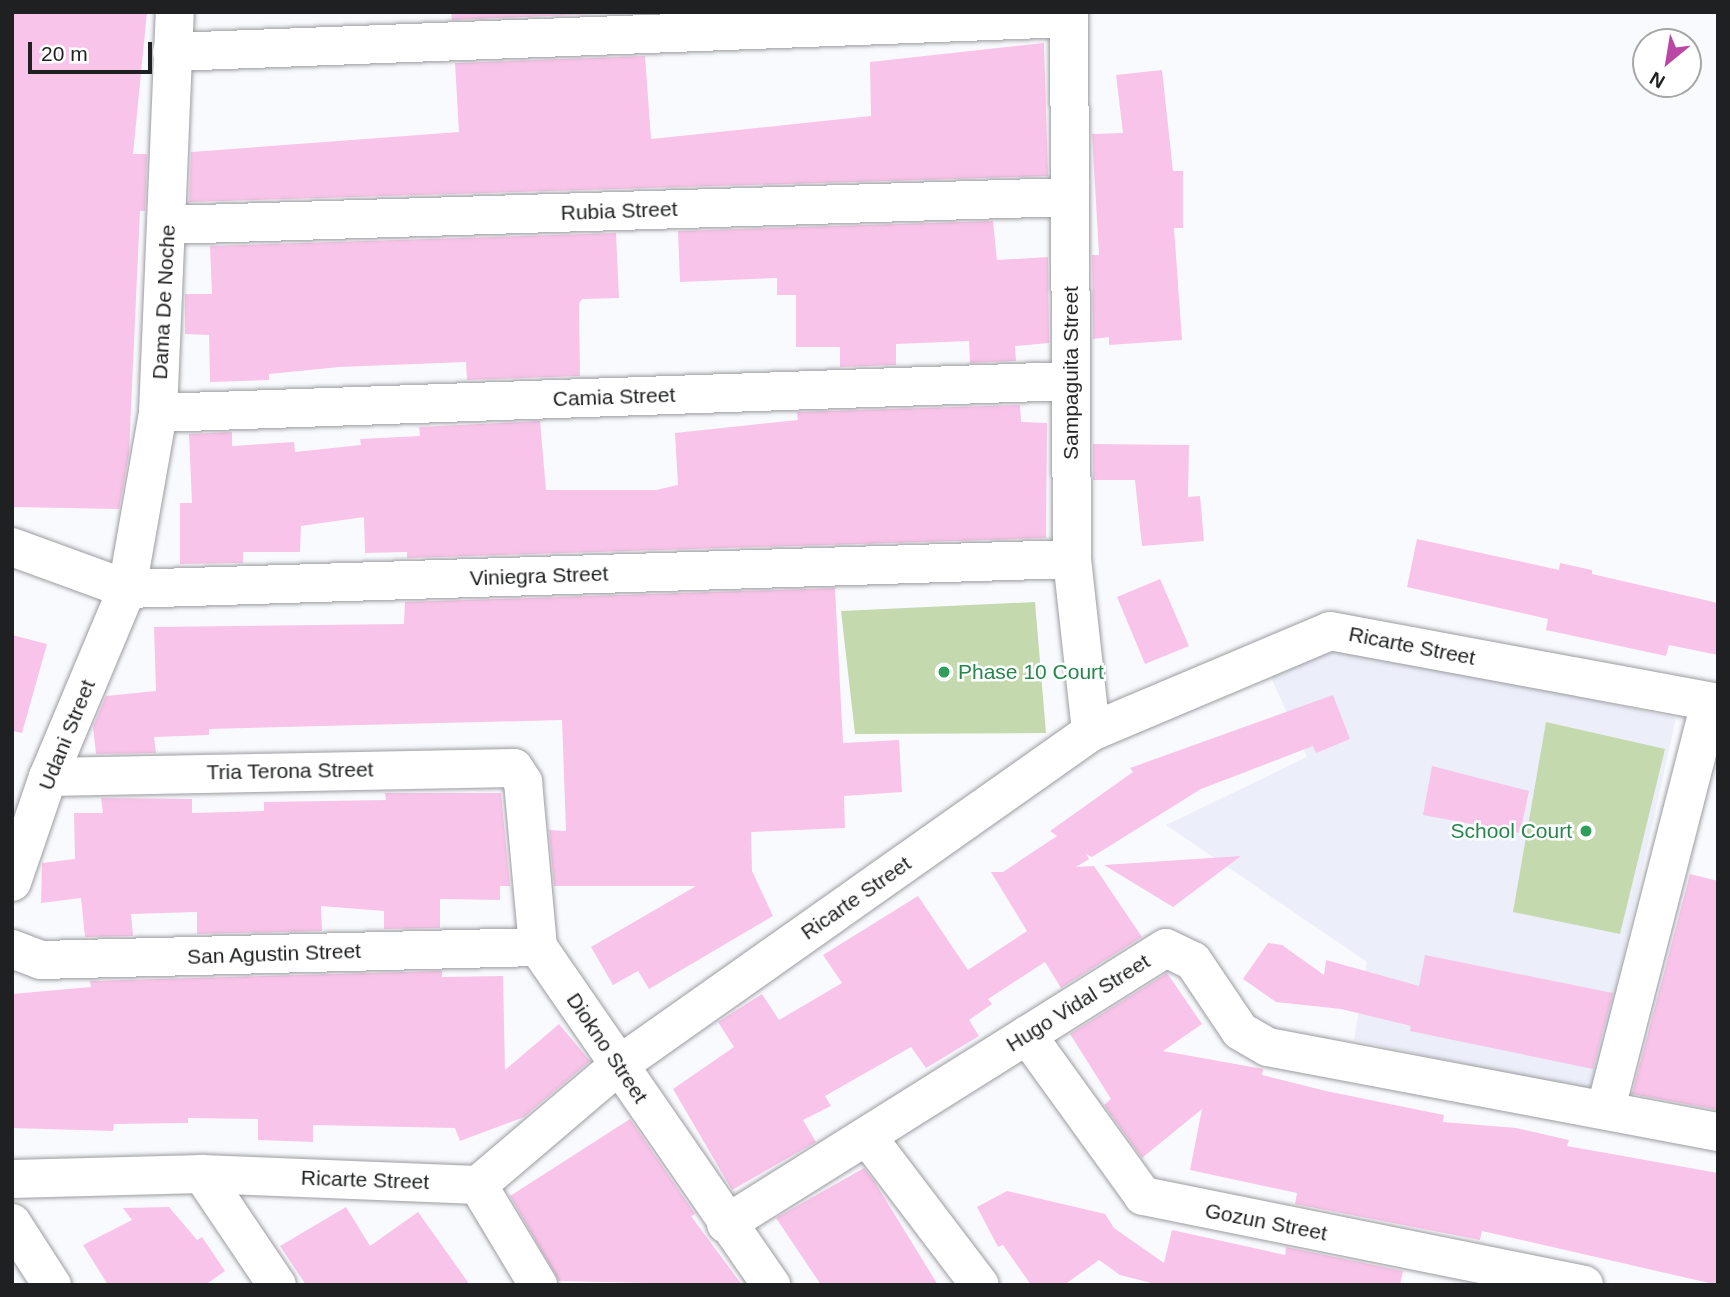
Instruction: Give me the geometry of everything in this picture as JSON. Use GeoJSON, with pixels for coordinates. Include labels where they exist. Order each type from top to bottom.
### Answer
{"type":"FeatureCollection","features":[{"type":"Feature","properties":{"kind":"street","name":"Dama De Noche"},"geometry":{"type":"LineString","coordinates":[[127,589],[158,414],[175,12]]}},
{"type":"Feature","properties":{"kind":"street"},"geometry":{"type":"LineString","coordinates":[[172,52],[1069,15]]}},
{"type":"Feature","properties":{"kind":"street","name":"Sampaguita Street"},"geometry":{"type":"LineString","coordinates":[[1069,15],[1072,559],[1091,732]]}},
{"type":"Feature","properties":{"kind":"street","name":"Rubia Street"},"geometry":{"type":"LineString","coordinates":[[168,225],[1070,197]]}},
{"type":"Feature","properties":{"kind":"street","name":"Camia Street"},"geometry":{"type":"LineString","coordinates":[[158,414],[1070,381]]}},
{"type":"Feature","properties":{"kind":"street","name":"Viniegra Street"},"geometry":{"type":"LineString","coordinates":[[12,547],[127,589],[1072,559]]}},
{"type":"Feature","properties":{"kind":"street","name":"Udani Street"},"geometry":{"type":"LineString","coordinates":[[12,882],[48,777],[127,589]]}},
{"type":"Feature","properties":{"kind":"street","name":"Ricarte Street"},"geometry":{"type":"LineString","coordinates":[[12,1179],[202,1174],[478,1185],[619,1065],[1091,732],[1330,631],[1714,703]]}},
{"type":"Feature","properties":{"kind":"street"},"geometry":{"type":"LineString","coordinates":[[1606,1108],[1714,703]]}},
{"type":"Feature","properties":{"kind":"street","name":"Tria Terona Street"},"geometry":{"type":"LineString","coordinates":[[48,777],[504,766],[514,768],[523,782]]}},
{"type":"Feature","properties":{"kind":"street","name":"Diokno Street"},"geometry":{"type":"LineString","coordinates":[[523,782],[538,947],[726,1224],[771,1285]]}},
{"type":"Feature","properties":{"kind":"street","name":"San Agustin Street"},"geometry":{"type":"LineString","coordinates":[[12,949],[41,960],[538,947]]}},
{"type":"Feature","properties":{"kind":"street","name":"Hugo Vidal Street"},"geometry":{"type":"LineString","coordinates":[[726,1224],[869,1139],[1166,948],[1193,961],[1251,1042],[1606,1108],[1718,1132]]}},
{"type":"Feature","properties":{"kind":"street","name":"Gozun Street"},"geometry":{"type":"LineString","coordinates":[[1027,1035],[1143,1196],[1584,1285]]}},
{"type":"Feature","properties":{"kind":"street"},"geometry":{"type":"LineString","coordinates":[[869,1139],[981,1285]]}},
{"type":"Feature","properties":{"kind":"street"},"geometry":{"type":"LineString","coordinates":[[202,1174],[277,1285]]}},
{"type":"Feature","properties":{"kind":"street"},"geometry":{"type":"LineString","coordinates":[[478,1185],[538,1285]]}},
{"type":"Feature","properties":{"kind":"street"},"geometry":{"type":"LineString","coordinates":[[12,1223],[52,1285]]}},
{"type":"Feature","properties":{"kind":"shaded area"},"geometry":{"type":"Polygon","coordinates":[[[1344,646],[1676,718],[1593,1092],[1354,1040],[1367,962],[1166,825],[1307,757],[1270,675],[1344,646]]]}},
{"type":"Feature","properties":{"kind":"green space","name":"Phase 10 Court"},"geometry":{"type":"Polygon","coordinates":[[[1035,602],[1046,733],[855,734],[841,611],[1035,602]]]}},
{"type":"Feature","properties":{"kind":"green space","name":"School Court"},"geometry":{"type":"Polygon","coordinates":[[[1546,722],[1665,749],[1620,934],[1513,912],[1546,722]]]}},
{"type":"Feature","properties":{"kind":"building"},"geometry":{"type":"Polygon","coordinates":[[[12,12],[147,12],[133,154],[147,154],[145,211],[140,211],[129,454],[119,509],[12,507],[12,12]]]}},
{"type":"Feature","properties":{"kind":"building"},"geometry":{"type":"Polygon","coordinates":[[[451,12],[642,12],[452,20],[451,12]]]}},
{"type":"Feature","properties":{"kind":"building"},"geometry":{"type":"Polygon","coordinates":[[[1044,43],[1048,176],[189,202],[191,152],[459,132],[455,63],[645,56],[651,139],[871,116],[870,62],[1044,43]]]}},
{"type":"Feature","properties":{"kind":"building"},"geometry":{"type":"Polygon","coordinates":[[[1162,70],[1173,171],[1183,171],[1183,228],[1174,228],[1182,340],[1109,345],[1109,337],[1093,339],[1092,255],[1099,255],[1092,134],[1123,133],[1116,75],[1162,70]]]}},
{"type":"Feature","properties":{"kind":"building"},"geometry":{"type":"Polygon","coordinates":[[[993,221],[997,260],[1048,257],[1049,343],[1015,346],[1016,361],[970,363],[969,341],[896,344],[896,365],[840,367],[840,347],[796,347],[796,295],[777,295],[777,278],[680,282],[678,231],[993,221]]]}},
{"type":"Feature","properties":{"kind":"building"},"geometry":{"type":"Polygon","coordinates":[[[616,233],[619,298],[582,299],[579,304],[580,376],[467,380],[466,362],[339,367],[269,374],[269,380],[210,382],[209,335],[185,334],[185,294],[212,294],[210,246],[616,233]]]}},
{"type":"Feature","properties":{"kind":"building"},"geometry":{"type":"Polygon","coordinates":[[[1020,405],[1021,422],[1047,423],[1046,538],[407,558],[407,552],[365,553],[364,517],[301,526],[300,552],[243,552],[243,563],[180,564],[180,503],[192,503],[189,434],[232,432],[232,446],[294,442],[295,452],[361,445],[360,439],[420,436],[419,427],[540,421],[546,490],[656,490],[678,485],[675,433],[798,420],[797,412],[1020,405]]]}},
{"type":"Feature","properties":{"kind":"building"},"geometry":{"type":"Polygon","coordinates":[[[1093,444],[1189,445],[1188,497],[1200,496],[1204,541],[1142,546],[1135,480],[1093,480],[1093,444]]]}},
{"type":"Feature","properties":{"kind":"building"},"geometry":{"type":"Polygon","coordinates":[[[1417,539],[1559,570],[1560,563],[1592,570],[1592,574],[1718,603],[1718,655],[1669,645],[1666,656],[1546,630],[1548,619],[1407,587],[1417,539]]]}},
{"type":"Feature","properties":{"kind":"building"},"geometry":{"type":"Polygon","coordinates":[[[1160,579],[1189,646],[1145,664],[1117,597],[1160,579]]]}},
{"type":"Feature","properties":{"kind":"building"},"geometry":{"type":"Polygon","coordinates":[[[835,588],[843,743],[899,740],[902,792],[844,796],[845,828],[751,832],[752,871],[773,916],[649,989],[638,971],[613,985],[591,947],[696,886],[554,886],[549,830],[566,831],[562,720],[209,729],[209,735],[154,737],[156,753],[96,754],[93,727],[106,696],[156,691],[154,627],[404,624],[405,602],[835,588]]]}},
{"type":"Feature","properties":{"kind":"building"},"geometry":{"type":"Polygon","coordinates":[[[12,635],[47,644],[22,733],[12,731],[12,635]]]}},
{"type":"Feature","properties":{"kind":"building"},"geometry":{"type":"Polygon","coordinates":[[[1333,695],[1350,739],[1316,753],[1313,746],[1201,789],[1092,857],[1086,854],[1089,859],[1076,867],[1094,866],[1142,937],[1061,988],[1045,962],[988,999],[992,1004],[969,1020],[979,1036],[926,1068],[911,1047],[825,1096],[831,1106],[803,1120],[816,1142],[732,1190],[673,1089],[734,1047],[718,1022],[762,994],[779,1020],[842,983],[823,955],[918,896],[968,970],[1027,931],[991,872],[1003,872],[1057,836],[1050,831],[1133,772],[1130,768],[1333,695]]]}},
{"type":"Feature","properties":{"kind":"building"},"geometry":{"type":"Polygon","coordinates":[[[1432,766],[1529,791],[1520,833],[1423,815],[1432,766]]]}},
{"type":"Feature","properties":{"kind":"building"},"geometry":{"type":"Polygon","coordinates":[[[385,793],[501,793],[510,886],[500,886],[500,900],[440,899],[440,928],[384,929],[384,911],[321,906],[322,931],[197,934],[197,912],[131,914],[133,936],[85,937],[81,898],[41,903],[42,863],[75,859],[74,813],[103,813],[101,798],[192,799],[192,813],[264,811],[264,802],[386,800],[385,793]]]}},
{"type":"Feature","properties":{"kind":"building"},"geometry":{"type":"Polygon","coordinates":[[[1241,856],[1173,907],[1104,865],[1241,856]]]}},
{"type":"Feature","properties":{"kind":"building"},"geometry":{"type":"Polygon","coordinates":[[[1690,874],[1718,881],[1718,1110],[1632,1094],[1690,874]]]}},
{"type":"Feature","properties":{"kind":"building"},"geometry":{"type":"Polygon","coordinates":[[[1268,943],[1282,945],[1324,975],[1326,960],[1419,986],[1425,955],[1613,993],[1593,1069],[1410,1031],[1411,1026],[1341,1009],[1276,1002],[1243,979],[1268,943]]]}},
{"type":"Feature","properties":{"kind":"building"},"geometry":{"type":"Polygon","coordinates":[[[442,971],[442,977],[503,976],[505,1070],[559,1024],[590,1061],[524,1117],[460,1141],[455,1128],[313,1125],[313,1142],[258,1140],[258,1119],[188,1118],[188,1123],[114,1124],[113,1131],[12,1128],[12,994],[91,987],[90,981],[442,971]]]}},
{"type":"Feature","properties":{"kind":"building"},"geometry":{"type":"Polygon","coordinates":[[[1167,973],[1202,1024],[1163,1051],[1263,1069],[1262,1075],[1444,1115],[1443,1122],[1516,1128],[1569,1140],[1567,1146],[1718,1173],[1718,1285],[1482,1231],[1480,1240],[1295,1204],[1297,1193],[1190,1170],[1202,1109],[1142,1158],[1104,1105],[1111,1099],[1070,1034],[1167,973]]]}},
{"type":"Feature","properties":{"kind":"building"},"geometry":{"type":"Polygon","coordinates":[[[630,1119],[695,1214],[691,1216],[742,1285],[559,1281],[510,1196],[630,1119]]]}},
{"type":"Feature","properties":{"kind":"building"},"geometry":{"type":"Polygon","coordinates":[[[864,1168],[938,1285],[821,1285],[776,1218],[864,1168]]]}},
{"type":"Feature","properties":{"kind":"building"},"geometry":{"type":"Polygon","coordinates":[[[1007,1191],[1105,1214],[1114,1228],[1164,1263],[1172,1230],[1285,1255],[1286,1247],[1403,1271],[1400,1285],[1159,1285],[1120,1275],[1099,1260],[1064,1285],[1031,1285],[1003,1245],[998,1247],[977,1207],[1007,1191]]]}},
{"type":"Feature","properties":{"kind":"building"},"geometry":{"type":"Polygon","coordinates":[[[169,1207],[197,1240],[202,1237],[225,1271],[205,1285],[108,1285],[83,1245],[132,1220],[123,1208],[169,1207]]]}},
{"type":"Feature","properties":{"kind":"building"},"geometry":{"type":"Polygon","coordinates":[[[346,1207],[370,1246],[418,1212],[470,1285],[306,1285],[280,1246],[346,1207]]]}},
{"type":"Feature","properties":{"kind":"place","name":"Phase 10 Court"},"geometry":{"type":"Point","coordinates":[944,672]}},
{"type":"Feature","properties":{"kind":"place","name":"School Court"},"geometry":{"type":"Point","coordinates":[1586,831]}}]}
